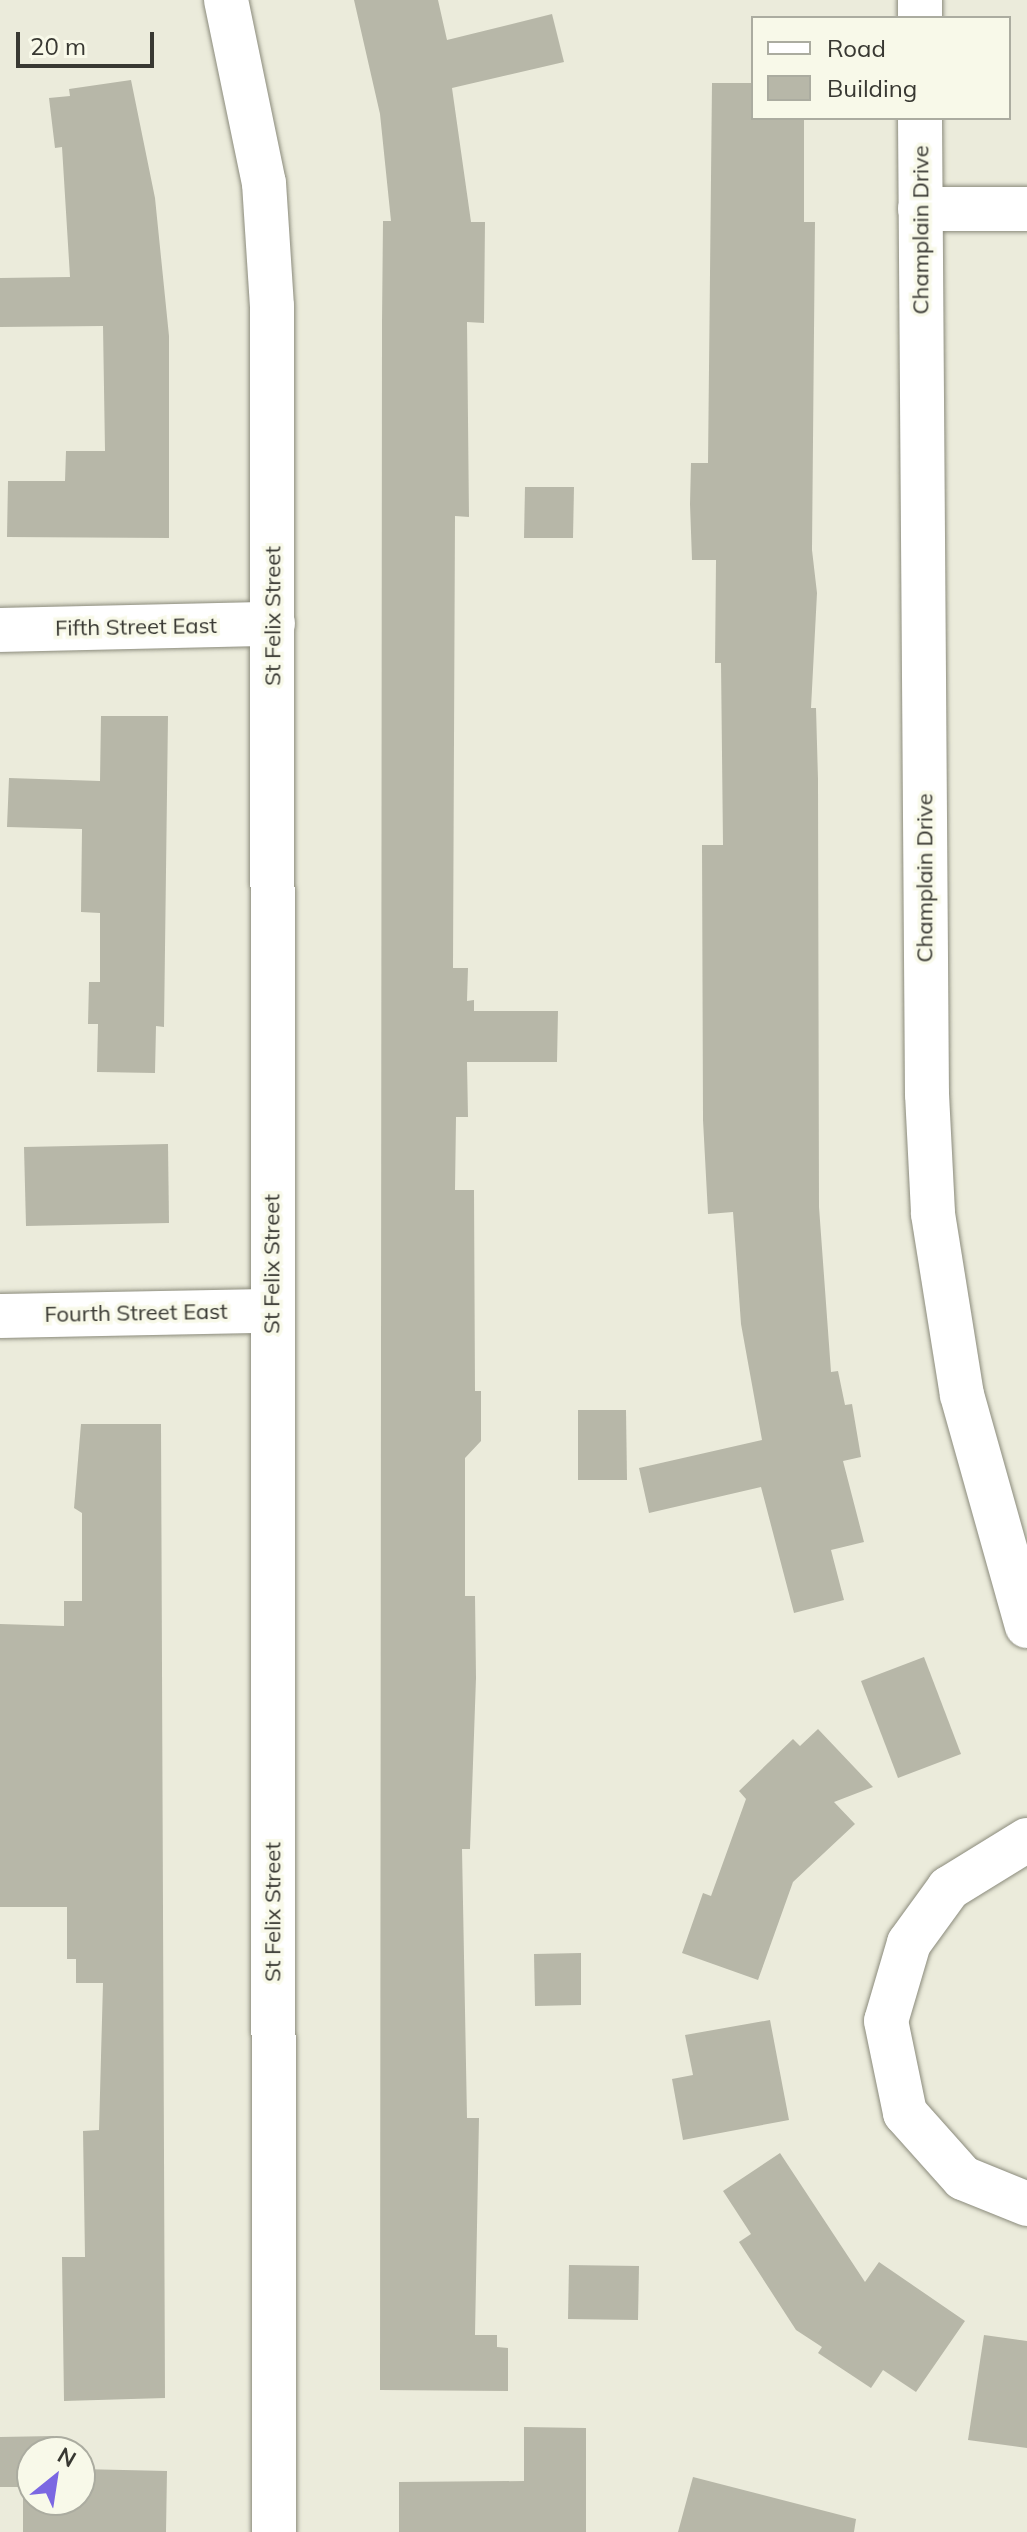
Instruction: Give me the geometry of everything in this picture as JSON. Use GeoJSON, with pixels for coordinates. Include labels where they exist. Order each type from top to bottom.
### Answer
{"type":"FeatureCollection","features":[{"type":"Feature","properties":{"kind":"street","name":"St Felix Street"},"geometry":{"type":"LineString","coordinates":[[226,0],[264,183],[271,249],[274,2532]]}},
{"type":"Feature","properties":{"kind":"street","name":"Champlain Drive"},"geometry":{"type":"LineString","coordinates":[[920,120],[933,1214],[962,1395],[1027,1626]]}},
{"type":"Feature","properties":{"kind":"street"},"geometry":{"type":"LineString","coordinates":[[920,209],[1027,209]]}},
{"type":"Feature","properties":{"kind":"street","name":"Fifth Street East"},"geometry":{"type":"LineString","coordinates":[[0,630],[273,624]]}},
{"type":"Feature","properties":{"kind":"street","name":"Fourth Street East"},"geometry":{"type":"LineString","coordinates":[[0,1316],[271,1311]]}},
{"type":"Feature","properties":{"kind":"street"},"geometry":{"type":"LineString","coordinates":[[1027,1840],[949,1888],[909,1943],[886,2021],[905,2113],[963,2178],[1008,2201],[1027,2204]]}},
{"type":"Feature","properties":{"kind":"building"},"geometry":{"type":"Polygon","coordinates":[[[354,0],[438,0],[447,40],[552,14],[564,62],[452,88],[471,222],[485,222],[484,323],[467,322],[469,517],[455,516],[453,968],[468,968],[467,1001],[474,1000],[474,1011],[558,1011],[557,1062],[467,1062],[468,1117],[456,1117],[455,1190],[474,1190],[475,1391],[481,1391],[481,1441],[465,1458],[465,1596],[475,1596],[476,1678],[470,1849],[462,1849],[467,2118],[479,2118],[475,2335],[497,2335],[497,2347],[508,2348],[508,2391],[380,2390],[382,322],[383,221],[391,221],[380,114],[354,0]]]}},
{"type":"Feature","properties":{"kind":"building"},"geometry":{"type":"Polygon","coordinates":[[[131,80],[155,198],[169,336],[169,538],[7,537],[8,481],[65,481],[66,451],[105,451],[103,326],[0,327],[0,278],[70,277],[62,147],[55,148],[49,98],[70,96],[69,89],[131,80]]]}},
{"type":"Feature","properties":{"kind":"building"},"geometry":{"type":"Polygon","coordinates":[[[712,83],[751,83],[751,120],[804,120],[804,222],[815,222],[812,550],[817,593],[811,708],[816,708],[818,779],[819,1207],[831,1372],[838,1371],[845,1405],[852,1404],[861,1457],[843,1461],[864,1542],[831,1550],[844,1600],[794,1613],[761,1487],[649,1513],[639,1468],[762,1440],[741,1324],[733,1212],[708,1214],[703,1120],[702,845],[723,845],[721,663],[715,663],[716,560],[692,560],[690,504],[691,463],[708,463],[712,83]]]}},
{"type":"Feature","properties":{"kind":"building"},"geometry":{"type":"Polygon","coordinates":[[[525,487],[574,487],[573,538],[524,538],[525,487]]]}},
{"type":"Feature","properties":{"kind":"building"},"geometry":{"type":"Polygon","coordinates":[[[101,716],[168,716],[164,1027],[156,1026],[155,1073],[97,1072],[98,1024],[88,1024],[89,982],[100,982],[100,913],[81,912],[82,829],[7,827],[9,778],[100,781],[101,716]]]}},
{"type":"Feature","properties":{"kind":"building"},"geometry":{"type":"Polygon","coordinates":[[[168,1144],[169,1223],[26,1226],[24,1147],[168,1144]]]}},
{"type":"Feature","properties":{"kind":"building"},"geometry":{"type":"Polygon","coordinates":[[[578,1410],[626,1410],[627,1480],[578,1480],[578,1410]]]}},
{"type":"Feature","properties":{"kind":"building"},"geometry":{"type":"Polygon","coordinates":[[[81,1424],[161,1424],[165,2398],[64,2401],[62,2257],[85,2257],[83,2131],[99,2130],[103,1983],[76,1983],[76,1959],[67,1959],[67,1907],[0,1907],[0,1624],[64,1626],[64,1601],[82,1601],[82,1513],[74,1508],[81,1424]]]}},
{"type":"Feature","properties":{"kind":"building"},"geometry":{"type":"Polygon","coordinates":[[[924,1657],[961,1754],[898,1778],[861,1681],[924,1657]]]}},
{"type":"Feature","properties":{"kind":"building"},"geometry":{"type":"Polygon","coordinates":[[[818,1729],[873,1787],[834,1802],[855,1824],[793,1882],[758,1980],[682,1953],[703,1893],[711,1896],[746,1799],[739,1791],[793,1739],[800,1746],[818,1729]]]}},
{"type":"Feature","properties":{"kind":"building"},"geometry":{"type":"Polygon","coordinates":[[[581,1953],[581,2005],[535,2006],[534,1954],[581,1953]]]}},
{"type":"Feature","properties":{"kind":"building"},"geometry":{"type":"Polygon","coordinates":[[[770,2020],[789,2120],[683,2140],[672,2079],[693,2075],[685,2035],[770,2020]]]}},
{"type":"Feature","properties":{"kind":"building"},"geometry":{"type":"Polygon","coordinates":[[[780,2153],[865,2282],[879,2262],[965,2321],[916,2392],[883,2370],[871,2388],[818,2353],[822,2347],[796,2330],[739,2242],[751,2234],[723,2191],[780,2153]]]}},
{"type":"Feature","properties":{"kind":"building"},"geometry":{"type":"Polygon","coordinates":[[[569,2265],[639,2266],[638,2320],[568,2319],[569,2265]]]}},
{"type":"Feature","properties":{"kind":"building"},"geometry":{"type":"Polygon","coordinates":[[[984,2335],[1027,2341],[1027,2448],[968,2440],[984,2335]]]}},
{"type":"Feature","properties":{"kind":"building"},"geometry":{"type":"Polygon","coordinates":[[[524,2427],[586,2428],[586,2532],[399,2532],[399,2482],[524,2481],[524,2427]]]}},
{"type":"Feature","properties":{"kind":"building"},"geometry":{"type":"Polygon","coordinates":[[[0,2437],[16,2437],[16,2487],[0,2487],[0,2437]]]}},
{"type":"Feature","properties":{"kind":"building"},"geometry":{"type":"Polygon","coordinates":[[[96,2469],[167,2471],[166,2532],[23,2532],[23,2516],[96,2516],[96,2469]]]}},
{"type":"Feature","properties":{"kind":"building"},"geometry":{"type":"Polygon","coordinates":[[[693,2477],[856,2519],[854,2532],[678,2532],[693,2477]]]}}]}
